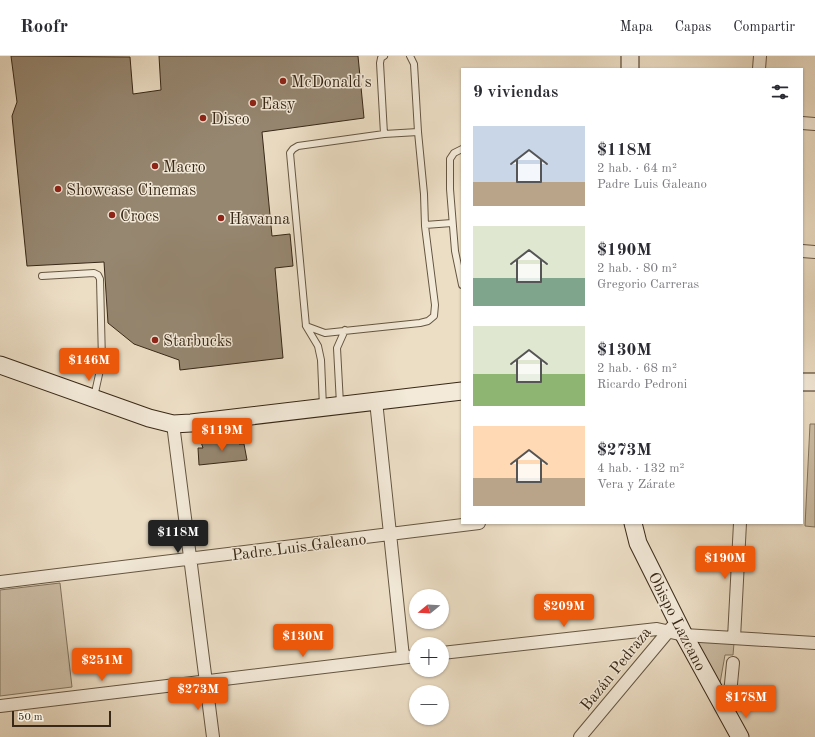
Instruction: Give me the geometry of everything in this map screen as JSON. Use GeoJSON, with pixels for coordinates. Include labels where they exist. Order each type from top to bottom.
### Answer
{"type":"FeatureCollection","features":[{"type":"Feature","properties":{"kind":"main road"},"geometry":{"type":"LineString","coordinates":[[630,56],[630,68]]}},
{"type":"Feature","properties":{"kind":"main road"},"geometry":{"type":"LineString","coordinates":[[0,365],[149,418],[172,424],[461,391]]}},
{"type":"Feature","properties":{"kind":"main road"},"geometry":{"type":"LineString","coordinates":[[803,382],[815,382]]}},
{"type":"Feature","properties":{"kind":"main road","name":"Obispo Lazcano"},"geometry":{"type":"LineString","coordinates":[[633,524],[638,543],[676,629],[740,737]]}},
{"type":"Feature","properties":{"kind":"street"},"geometry":{"type":"LineString","coordinates":[[759,68],[760,56]]}},
{"type":"Feature","properties":{"kind":"street"},"geometry":{"type":"LineString","coordinates":[[803,123],[815,124]]}},
{"type":"Feature","properties":{"kind":"street"},"geometry":{"type":"LineString","coordinates":[[803,251],[815,252]]}},
{"type":"Feature","properties":{"kind":"street"},"geometry":{"type":"LineString","coordinates":[[376,401],[403,657]]}},
{"type":"Feature","properties":{"kind":"street"},"geometry":{"type":"LineString","coordinates":[[172,424],[213,737]]}},
{"type":"Feature","properties":{"kind":"street","name":"Padre Luis Galeano"},"geometry":{"type":"LineString","coordinates":[[0,582],[471,524]]}},
{"type":"Feature","properties":{"kind":"street"},"geometry":{"type":"LineString","coordinates":[[734,638],[740,524]]}},
{"type":"Feature","properties":{"kind":"street"},"geometry":{"type":"LineString","coordinates":[[449,652],[657,629],[676,629],[734,638],[815,642]]}},
{"type":"Feature","properties":{"kind":"street","name":"Bazán Pedraza"},"geometry":{"type":"LineString","coordinates":[[580,737],[676,629]]}},
{"type":"Feature","properties":{"kind":"street"},"geometry":{"type":"LineString","coordinates":[[0,706],[409,657]]}},
{"type":"Feature","properties":{"kind":"street"},"geometry":{"type":"LineString","coordinates":[[728,717],[733,663]]}},
{"type":"Feature","properties":{"kind":"lane"},"geometry":{"type":"LineString","coordinates":[[384,56],[381,58],[380,63],[384,134]]}},
{"type":"Feature","properties":{"kind":"lane"},"geometry":{"type":"LineString","coordinates":[[306,326],[325,333],[420,323],[428,321],[434,316],[435,305],[425,224],[414,64],[410,56]]}},
{"type":"Feature","properties":{"kind":"lane"},"geometry":{"type":"LineString","coordinates":[[323,407],[321,360],[318,346],[306,326],[290,153],[298,146],[384,134],[418,132]]}},
{"type":"Feature","properties":{"kind":"lane"},"geometry":{"type":"LineString","coordinates":[[461,150],[454,153],[450,159],[452,223],[455,251],[461,280]]}},
{"type":"Feature","properties":{"kind":"lane"},"geometry":{"type":"LineString","coordinates":[[425,224],[452,223]]}},
{"type":"Feature","properties":{"kind":"lane"},"geometry":{"type":"LineString","coordinates":[[42,276],[94,273],[98,275],[100,279],[102,361],[93,398]]}},
{"type":"Feature","properties":{"kind":"lane"},"geometry":{"type":"LineString","coordinates":[[340,406],[337,348],[345,330]]}},
{"type":"Feature","properties":{"kind":"shaded area"},"geometry":{"type":"Polygon","coordinates":[[[810,424],[815,424],[815,527],[805,526],[810,424]]]}},
{"type":"Feature","properties":{"kind":"shaded area"},"geometry":{"type":"Polygon","coordinates":[[[60,583],[72,687],[0,696],[0,590],[60,583]]]}},
{"type":"Feature","properties":{"kind":"shaded area"},"geometry":{"type":"Polygon","coordinates":[[[697,642],[734,643],[733,655],[725,655],[720,683],[697,642]]]}},
{"type":"Feature","properties":{"kind":"building"},"geometry":{"type":"Polygon","coordinates":[[[11,56],[130,57],[133,94],[161,90],[159,56],[358,56],[364,118],[262,132],[272,236],[290,234],[293,266],[275,268],[283,358],[180,370],[179,360],[134,344],[108,323],[104,262],[27,266],[12,116],[17,102],[11,56]]]}},
{"type":"Feature","properties":{"kind":"building"},"geometry":{"type":"Polygon","coordinates":[[[238,437],[239,444],[244,444],[247,460],[199,465],[198,448],[203,448],[201,442],[238,437]]]}},
{"type":"Feature","properties":{"kind":"place","name":"McDonald's"},"geometry":{"type":"Point","coordinates":[283,81]}},
{"type":"Feature","properties":{"kind":"place","name":"Easy"},"geometry":{"type":"Point","coordinates":[253,103]}},
{"type":"Feature","properties":{"kind":"place","name":"Disco"},"geometry":{"type":"Point","coordinates":[203,118]}},
{"type":"Feature","properties":{"kind":"place","name":"Macro"},"geometry":{"type":"Point","coordinates":[155,166]}},
{"type":"Feature","properties":{"kind":"place","name":"Showcase Cinemas"},"geometry":{"type":"Point","coordinates":[58,189]}},
{"type":"Feature","properties":{"kind":"place","name":"Crocs"},"geometry":{"type":"Point","coordinates":[112,215]}},
{"type":"Feature","properties":{"kind":"place","name":"Havanna"},"geometry":{"type":"Point","coordinates":[221,218]}},
{"type":"Feature","properties":{"kind":"place","name":"Starbucks"},"geometry":{"type":"Point","coordinates":[155,340]}}]}
